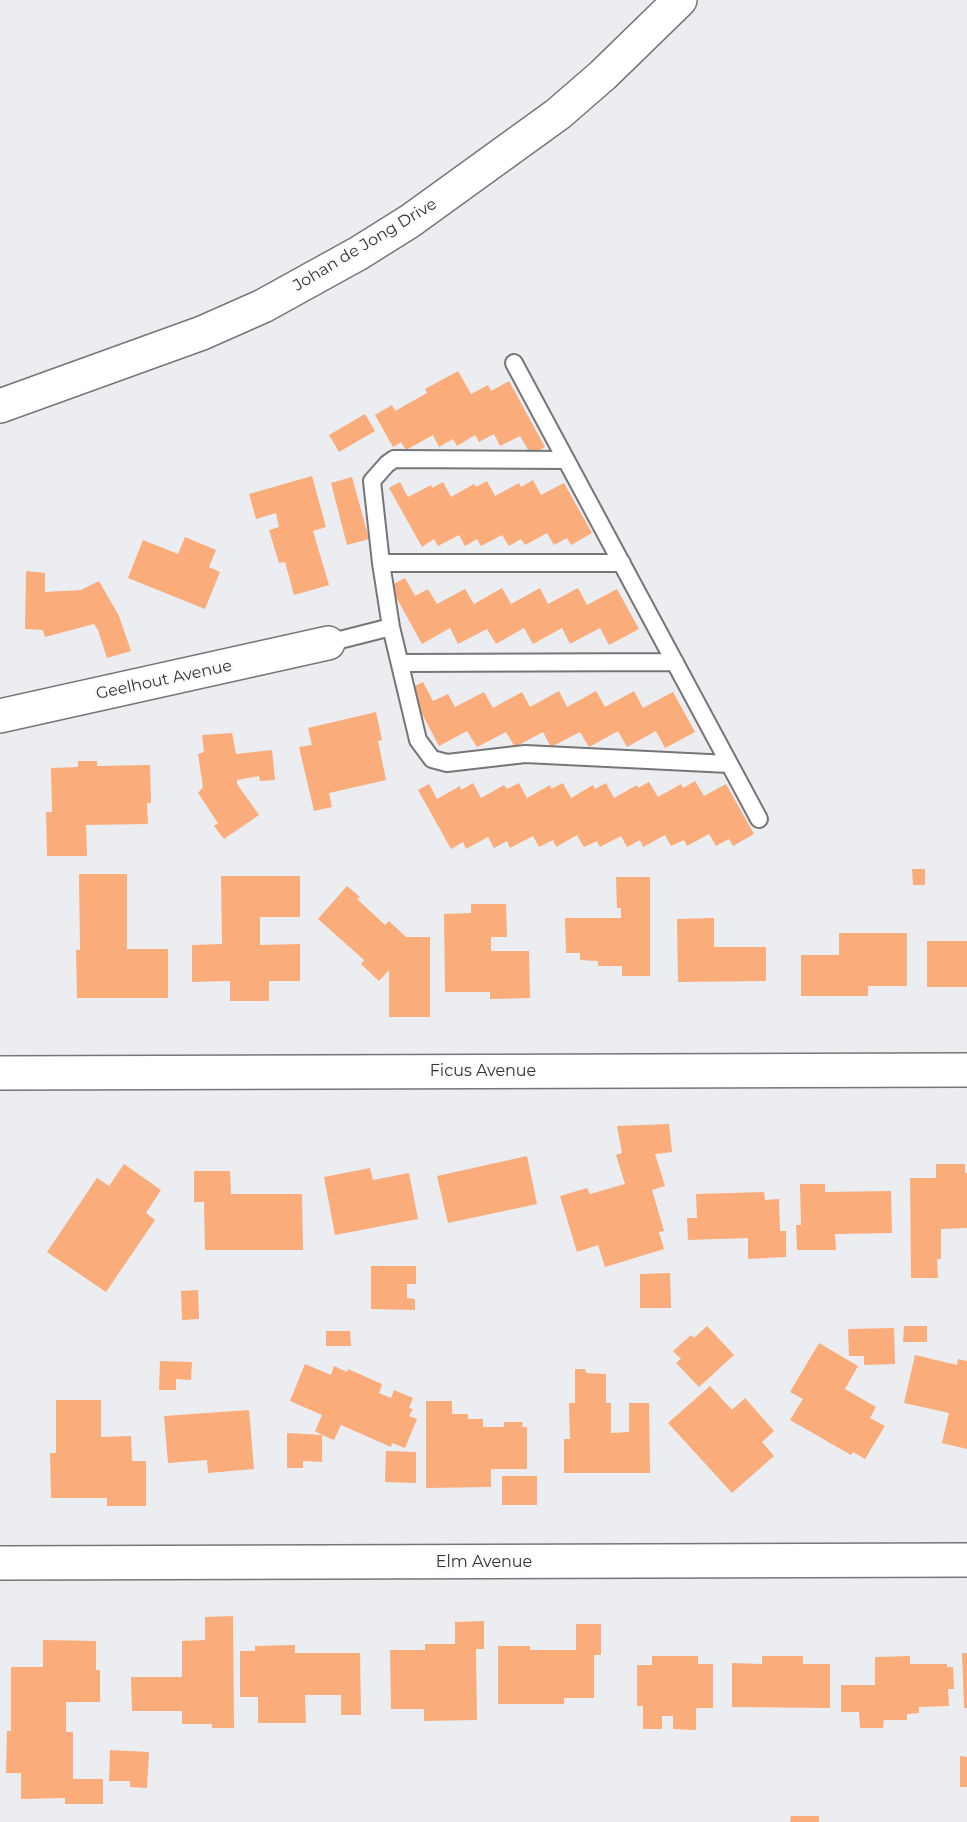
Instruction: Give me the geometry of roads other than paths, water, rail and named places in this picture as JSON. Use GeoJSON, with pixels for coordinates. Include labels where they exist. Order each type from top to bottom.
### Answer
{"type":"FeatureCollection","features":[{"type":"Feature","properties":{"kind":"street","name":"Johan de Jong Drive"},"geometry":{"type":"LineString","coordinates":[[0,406],[202,333],[263,306],[359,253],[410,221],[558,114],[603,75],[680,0]]}},
{"type":"Feature","properties":{"kind":"street","name":"Geelhout Avenue"},"geometry":{"type":"LineString","coordinates":[[0,716],[328,643]]}},
{"type":"Feature","properties":{"kind":"street","name":"Ficus Avenue"},"geometry":{"type":"LineString","coordinates":[[0,1073],[967,1070]]}},
{"type":"Feature","properties":{"kind":"street","name":"Elm Avenue"},"geometry":{"type":"LineString","coordinates":[[0,1563],[967,1560]]}},
{"type":"Feature","properties":{"kind":"lane"},"geometry":{"type":"LineString","coordinates":[[514,363],[759,819]]}},
{"type":"Feature","properties":{"kind":"lane"},"geometry":{"type":"LineString","coordinates":[[566,460],[394,459],[372,481],[391,627],[418,740],[432,759],[447,763],[525,754],[729,764]]}},
{"type":"Feature","properties":{"kind":"lane"},"geometry":{"type":"LineString","coordinates":[[381,563],[622,563]]}},
{"type":"Feature","properties":{"kind":"lane"},"geometry":{"type":"LineString","coordinates":[[328,643],[391,627]]}},
{"type":"Feature","properties":{"kind":"lane"},"geometry":{"type":"LineString","coordinates":[[400,663],[675,662]]}}]}
